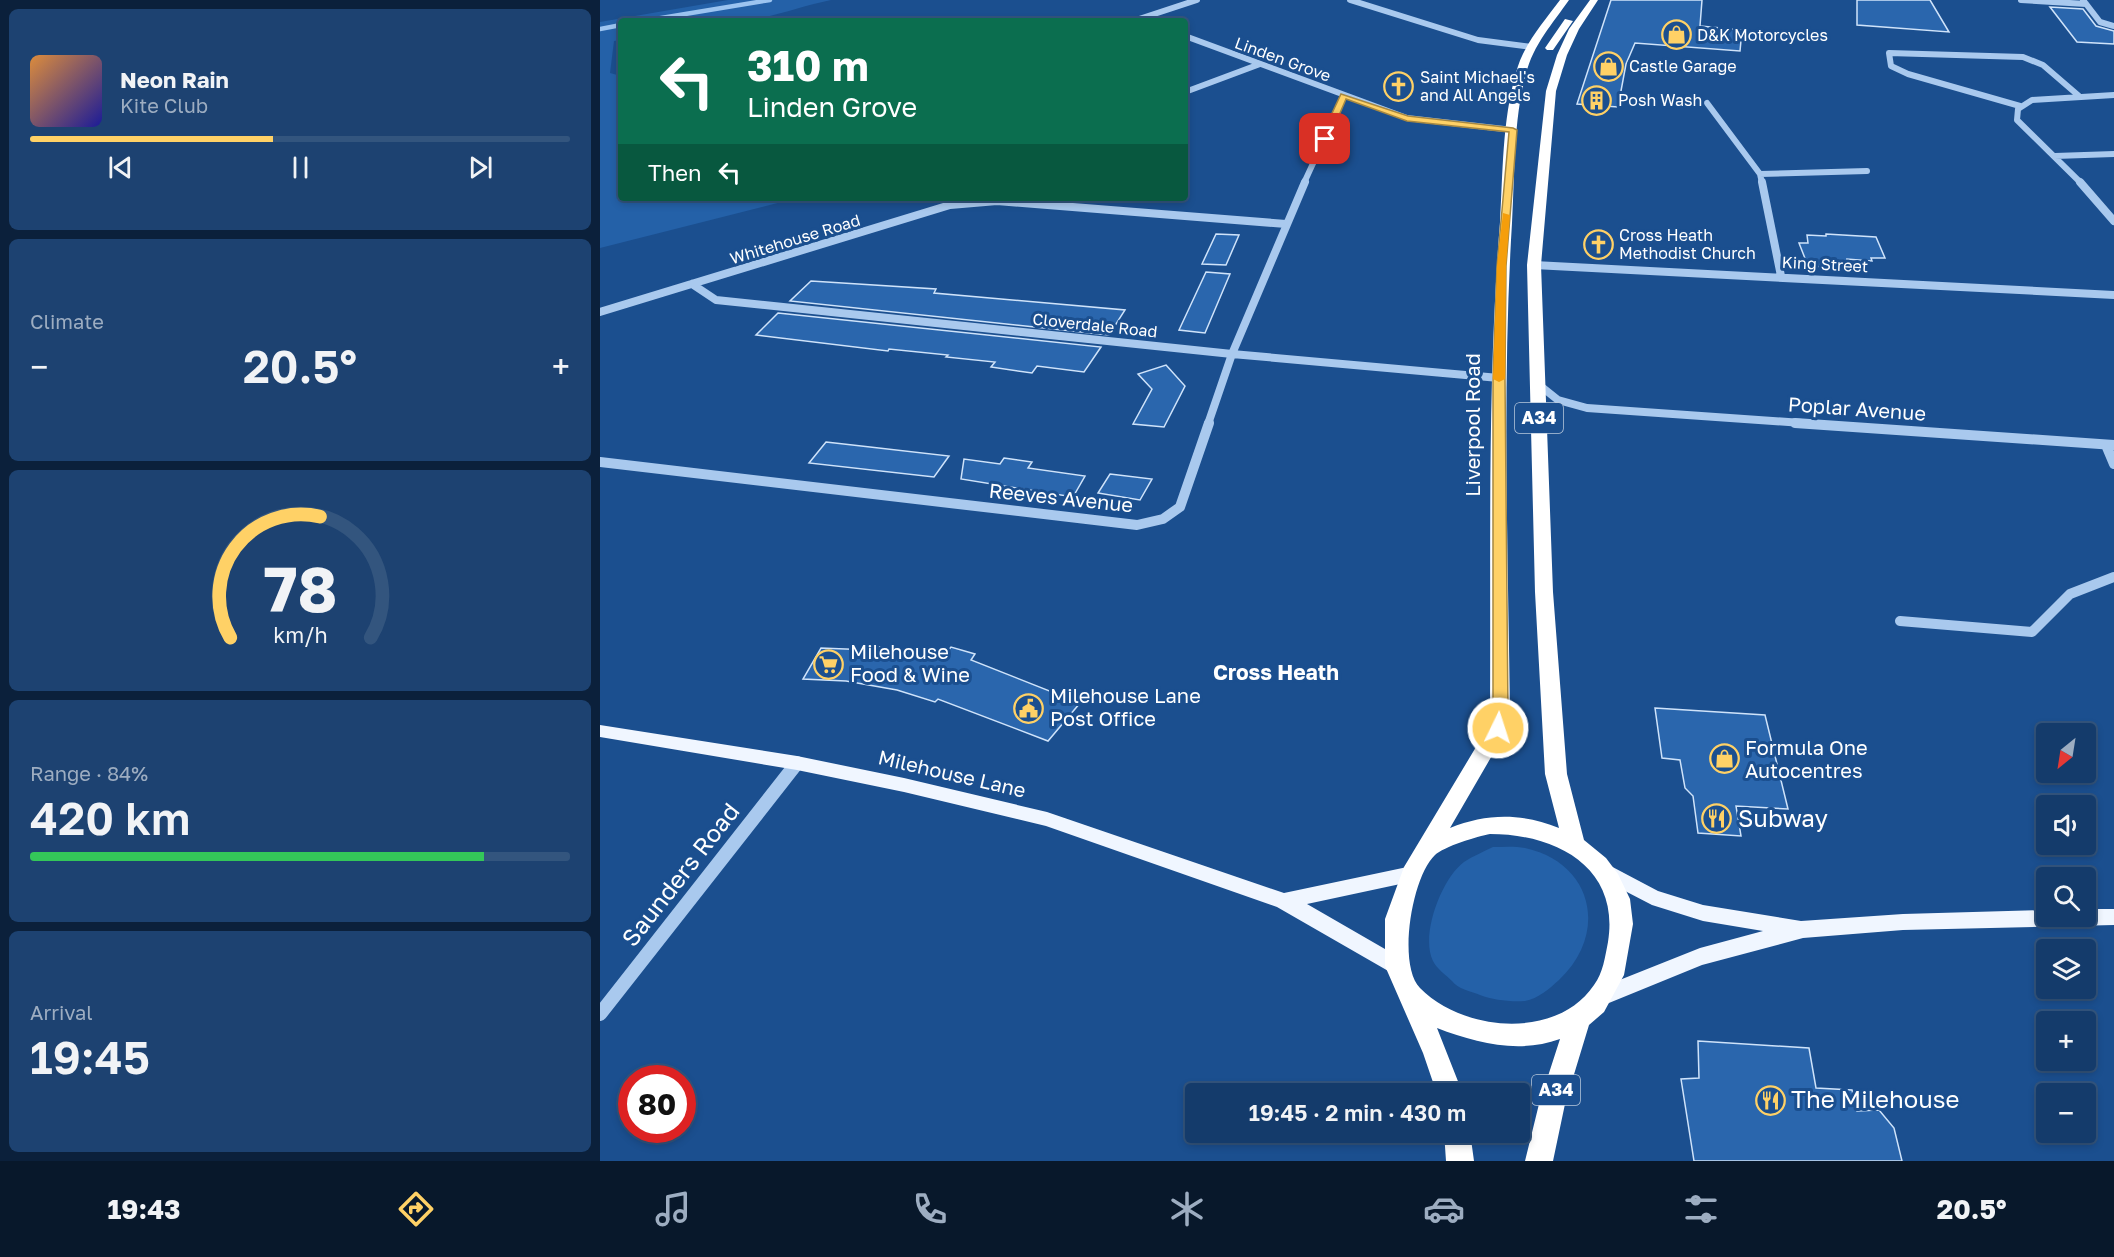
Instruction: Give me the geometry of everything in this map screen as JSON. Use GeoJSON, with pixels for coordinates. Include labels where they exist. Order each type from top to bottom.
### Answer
{"type":"FeatureCollection","features":[{"type":"Feature","properties":{"kind":"highway","name":"Liverpool Road"},"geometry":{"type":"LineString","coordinates":[[1397,966],[1397,919],[1412,874],[1431,847],[1498,728],[1500,714],[1499,378],[1502,266],[1513,130],[1525,59],[1565,0]]}},
{"type":"Feature","properties":{"kind":"highway","name":"A34"},"geometry":{"type":"LineString","coordinates":[[1574,845],[1556,774],[1544,592],[1534,265],[1556,52],[1594,1]]}},
{"type":"Feature","properties":{"kind":"highway"},"geometry":{"type":"LineString","coordinates":[[1532,47],[1556,52]]}},
{"type":"Feature","properties":{"kind":"highway"},"geometry":{"type":"LineString","coordinates":[[1412,996],[1444,1019],[1484,1032],[1518,1035],[1547,1032],[1578,1020],[1604,996],[1618,960],[1622,928],[1619,900],[1602,870],[1574,845],[1557,835],[1522,825],[1488,825],[1462,833],[1431,847]]}},
{"type":"Feature","properties":{"kind":"highway"},"geometry":{"type":"LineString","coordinates":[[1397,966],[1436,1053],[1446,1083]]}},
{"type":"Feature","properties":{"kind":"highway","name":"A34"},"geometry":{"type":"LineString","coordinates":[[1539,1161],[1552,1104],[1578,1020]]}},
{"type":"Feature","properties":{"kind":"highway"},"geometry":{"type":"LineString","coordinates":[[1458,1143],[1460,1161]]}},
{"type":"Feature","properties":{"kind":"main road","name":"Milehouse Lane"},"geometry":{"type":"LineString","coordinates":[[600,731],[796,763],[904,785],[1047,819],[1284,901],[1397,966]]}},
{"type":"Feature","properties":{"kind":"main road"},"geometry":{"type":"LineString","coordinates":[[1602,870],[1652,897],[1703,913],[1803,929]]}},
{"type":"Feature","properties":{"kind":"main road"},"geometry":{"type":"LineString","coordinates":[[1284,901],[1412,874]]}},
{"type":"Feature","properties":{"kind":"main road"},"geometry":{"type":"LineString","coordinates":[[1604,996],[1700,957],[1803,929],[1903,922],[2114,917]]}},
{"type":"Feature","properties":{"kind":"street"},"geometry":{"type":"LineString","coordinates":[[1145,18],[1197,0]]}},
{"type":"Feature","properties":{"kind":"street"},"geometry":{"type":"LineString","coordinates":[[1350,0],[1478,40],[1532,47]]}},
{"type":"Feature","properties":{"kind":"street"},"geometry":{"type":"LineString","coordinates":[[2021,0],[2084,2],[2100,22],[2114,26]]}},
{"type":"Feature","properties":{"kind":"street","name":"Linden Grove"},"geometry":{"type":"LineString","coordinates":[[1188,37],[1407,118],[1513,130]]}},
{"type":"Feature","properties":{"kind":"street"},"geometry":{"type":"LineString","coordinates":[[2020,106],[1902,71],[1891,66],[1889,53],[2023,57],[2043,65],[2079,96]]}},
{"type":"Feature","properties":{"kind":"street"},"geometry":{"type":"LineString","coordinates":[[1188,91],[1260,64]]}},
{"type":"Feature","properties":{"kind":"street"},"geometry":{"type":"LineString","coordinates":[[2114,95],[2032,100],[2020,106],[2016,111],[2017,120],[2055,156],[2114,221]]}},
{"type":"Feature","properties":{"kind":"street","name":"Reeves Avenue"},"geometry":{"type":"LineString","coordinates":[[600,462],[1130,525],[1153,523],[1173,514],[1180,507],[1232,354],[1286,224],[1344,96]]}},
{"type":"Feature","properties":{"kind":"street"},"geometry":{"type":"LineString","coordinates":[[1707,103],[1760,174],[1780,276]]}},
{"type":"Feature","properties":{"kind":"street"},"geometry":{"type":"LineString","coordinates":[[2055,156],[2114,154]]}},
{"type":"Feature","properties":{"kind":"street"},"geometry":{"type":"LineString","coordinates":[[1760,174],[1867,171]]}},
{"type":"Feature","properties":{"kind":"street","name":"Whitehouse Road"},"geometry":{"type":"LineString","coordinates":[[600,312],[692,285],[948,202],[997,201],[1286,224]]}},
{"type":"Feature","properties":{"kind":"street","name":"King Street"},"geometry":{"type":"LineString","coordinates":[[1534,265],[2114,295]]}},
{"type":"Feature","properties":{"kind":"street","name":"Cloverdale Road"},"geometry":{"type":"LineString","coordinates":[[692,285],[716,300],[1232,354],[1499,378]]}},
{"type":"Feature","properties":{"kind":"street","name":"Poplar Avenue"},"geometry":{"type":"LineString","coordinates":[[1537,384],[1549,397],[1561,404],[1597,409],[2110,445]]}},
{"type":"Feature","properties":{"kind":"street"},"geometry":{"type":"LineString","coordinates":[[2110,445],[2114,464]]}},
{"type":"Feature","properties":{"kind":"street"},"geometry":{"type":"LineString","coordinates":[[1900,621],[2032,632],[2070,594],[2114,577]]}},
{"type":"Feature","properties":{"kind":"street","name":"Saunders Road"},"geometry":{"type":"LineString","coordinates":[[600,1014],[796,763]]}},
{"type":"Feature","properties":{"kind":"shaded area"},"geometry":{"type":"Polygon","coordinates":[[[728,0],[831,0],[758,18],[623,18],[728,0]]]}},
{"type":"Feature","properties":{"kind":"shaded area"},"geometry":{"type":"Polygon","coordinates":[[[618,19],[618,40],[614,41],[610,73],[618,75],[618,201],[785,201],[600,248],[600,22],[618,19]]]}},
{"type":"Feature","properties":{"kind":"shaded area"},"geometry":{"type":"Polygon","coordinates":[[[1493,847],[1525,848],[1548,856],[1566,868],[1579,884],[1586,902],[1588,922],[1584,942],[1575,961],[1548,990],[1525,1001],[1485,997],[1461,988],[1436,966],[1430,950],[1431,922],[1448,881],[1464,862],[1493,847]]]}},
{"type":"Feature","properties":{"kind":"building"},"geometry":{"type":"Polygon","coordinates":[[[1611,0],[1702,0],[1700,26],[1742,30],[1740,51],[1635,43],[1626,64],[1618,107],[1577,104],[1611,0]]]}},
{"type":"Feature","properties":{"kind":"building"},"geometry":{"type":"Polygon","coordinates":[[[1857,0],[1930,0],[1949,32],[1857,25],[1857,0]]]}},
{"type":"Feature","properties":{"kind":"building"},"geometry":{"type":"Polygon","coordinates":[[[2050,7],[2083,9],[2096,26],[2114,31],[2114,44],[2077,42],[2050,7]]]}},
{"type":"Feature","properties":{"kind":"building"},"geometry":{"type":"Polygon","coordinates":[[[1216,234],[1239,235],[1226,265],[1202,264],[1216,234]]]}},
{"type":"Feature","properties":{"kind":"building"},"geometry":{"type":"Polygon","coordinates":[[[1826,234],[1876,237],[1885,258],[1871,258],[1872,261],[1847,259],[1849,268],[1808,266],[1799,243],[1808,243],[1807,235],[1826,236],[1826,234]]]}},
{"type":"Feature","properties":{"kind":"building"},"geometry":{"type":"Polygon","coordinates":[[[1206,272],[1230,274],[1205,333],[1179,330],[1206,272]]]}},
{"type":"Feature","properties":{"kind":"building"},"geometry":{"type":"Polygon","coordinates":[[[811,281],[936,289],[934,293],[1125,310],[1109,335],[790,301],[811,281]]]}},
{"type":"Feature","properties":{"kind":"building"},"geometry":{"type":"Polygon","coordinates":[[[778,313],[1101,347],[1084,372],[1037,366],[1032,373],[991,367],[995,362],[946,357],[948,355],[889,349],[888,351],[756,335],[778,313]]]}},
{"type":"Feature","properties":{"kind":"building"},"geometry":{"type":"Polygon","coordinates":[[[1166,365],[1185,386],[1164,427],[1133,424],[1152,389],[1138,374],[1166,365]]]}},
{"type":"Feature","properties":{"kind":"building"},"geometry":{"type":"Polygon","coordinates":[[[826,442],[949,456],[934,477],[809,463],[826,442]]]}},
{"type":"Feature","properties":{"kind":"building"},"geometry":{"type":"Polygon","coordinates":[[[1004,458],[1032,462],[1028,468],[1085,476],[1073,497],[961,479],[964,459],[1000,464],[1004,458]]]}},
{"type":"Feature","properties":{"kind":"building"},"geometry":{"type":"Polygon","coordinates":[[[1110,474],[1152,479],[1140,500],[1098,493],[1110,474]]]}},
{"type":"Feature","properties":{"kind":"building"},"geometry":{"type":"Polygon","coordinates":[[[873,646],[942,658],[951,647],[975,654],[971,660],[1080,703],[1048,741],[938,699],[935,702],[897,690],[846,681],[803,679],[821,648],[870,650],[873,646]]]}},
{"type":"Feature","properties":{"kind":"building","name":"Formula One Autocentres"},"geometry":{"type":"Polygon","coordinates":[[[1655,708],[1765,715],[1788,809],[1736,806],[1741,836],[1698,833],[1693,796],[1685,788],[1680,760],[1662,758],[1655,708]]]}},
{"type":"Feature","properties":{"kind":"building","name":"The Milehouse"},"geometry":{"type":"Polygon","coordinates":[[[1698,1041],[1809,1048],[1816,1088],[1852,1090],[1857,1111],[1879,1110],[1894,1128],[1902,1161],[1694,1161],[1681,1079],[1699,1078],[1698,1041]]]}},
{"type":"Feature","properties":{"kind":"waterway"},"geometry":{"type":"LineString","coordinates":[[661,18],[770,0]]}},
{"type":"Feature","properties":{"kind":"waterway"},"geometry":{"type":"LineString","coordinates":[[600,29],[618,26]]}},
{"type":"Feature","properties":{"kind":"slow traffic"},"geometry":{"type":"LineString","coordinates":[[1499,379],[1502,266],[1506,215]]}},
{"type":"Feature","properties":{"kind":"place","name":"D&K Motorcycles"},"geometry":{"type":"Point","coordinates":[1676,35]}},
{"type":"Feature","properties":{"kind":"place","name":"Castle Garage"},"geometry":{"type":"Point","coordinates":[1608,66]}},
{"type":"Feature","properties":{"kind":"place","name":"Saint Michael's and All Angels"},"geometry":{"type":"Point","coordinates":[1399,86]}},
{"type":"Feature","properties":{"kind":"place","name":"Posh Wash"},"geometry":{"type":"Point","coordinates":[1597,100]}},
{"type":"Feature","properties":{"kind":"place","name":"Cross Heath Methodist Church"},"geometry":{"type":"Point","coordinates":[1598,244]}},
{"type":"Feature","properties":{"kind":"place","name":"Milehouse Food & Wine"},"geometry":{"type":"Point","coordinates":[829,664]}},
{"type":"Feature","properties":{"kind":"place","name":"Milehouse Lane Post Office"},"geometry":{"type":"Point","coordinates":[1029,708]}},
{"type":"Feature","properties":{"kind":"place","name":"Formula One Autocentres"},"geometry":{"type":"Point","coordinates":[1724,759]}},
{"type":"Feature","properties":{"kind":"place","name":"Subway"},"geometry":{"type":"Point","coordinates":[1717,819]}},
{"type":"Feature","properties":{"kind":"place","name":"The Milehouse"},"geometry":{"type":"Point","coordinates":[1770,1100]}},
{"type":"Feature","properties":{"kind":"district","name":"Cross Heath"},"geometry":{"type":"Point","coordinates":[1276,673]}},
{"type":"Feature","properties":{"kind":"route"},"geometry":{"type":"LineString","coordinates":[[1325,139],[1344,96],[1407,118],[1434,123],[1513,130],[1502,266],[1499,378],[1500,714],[1498,728]]}}]}
